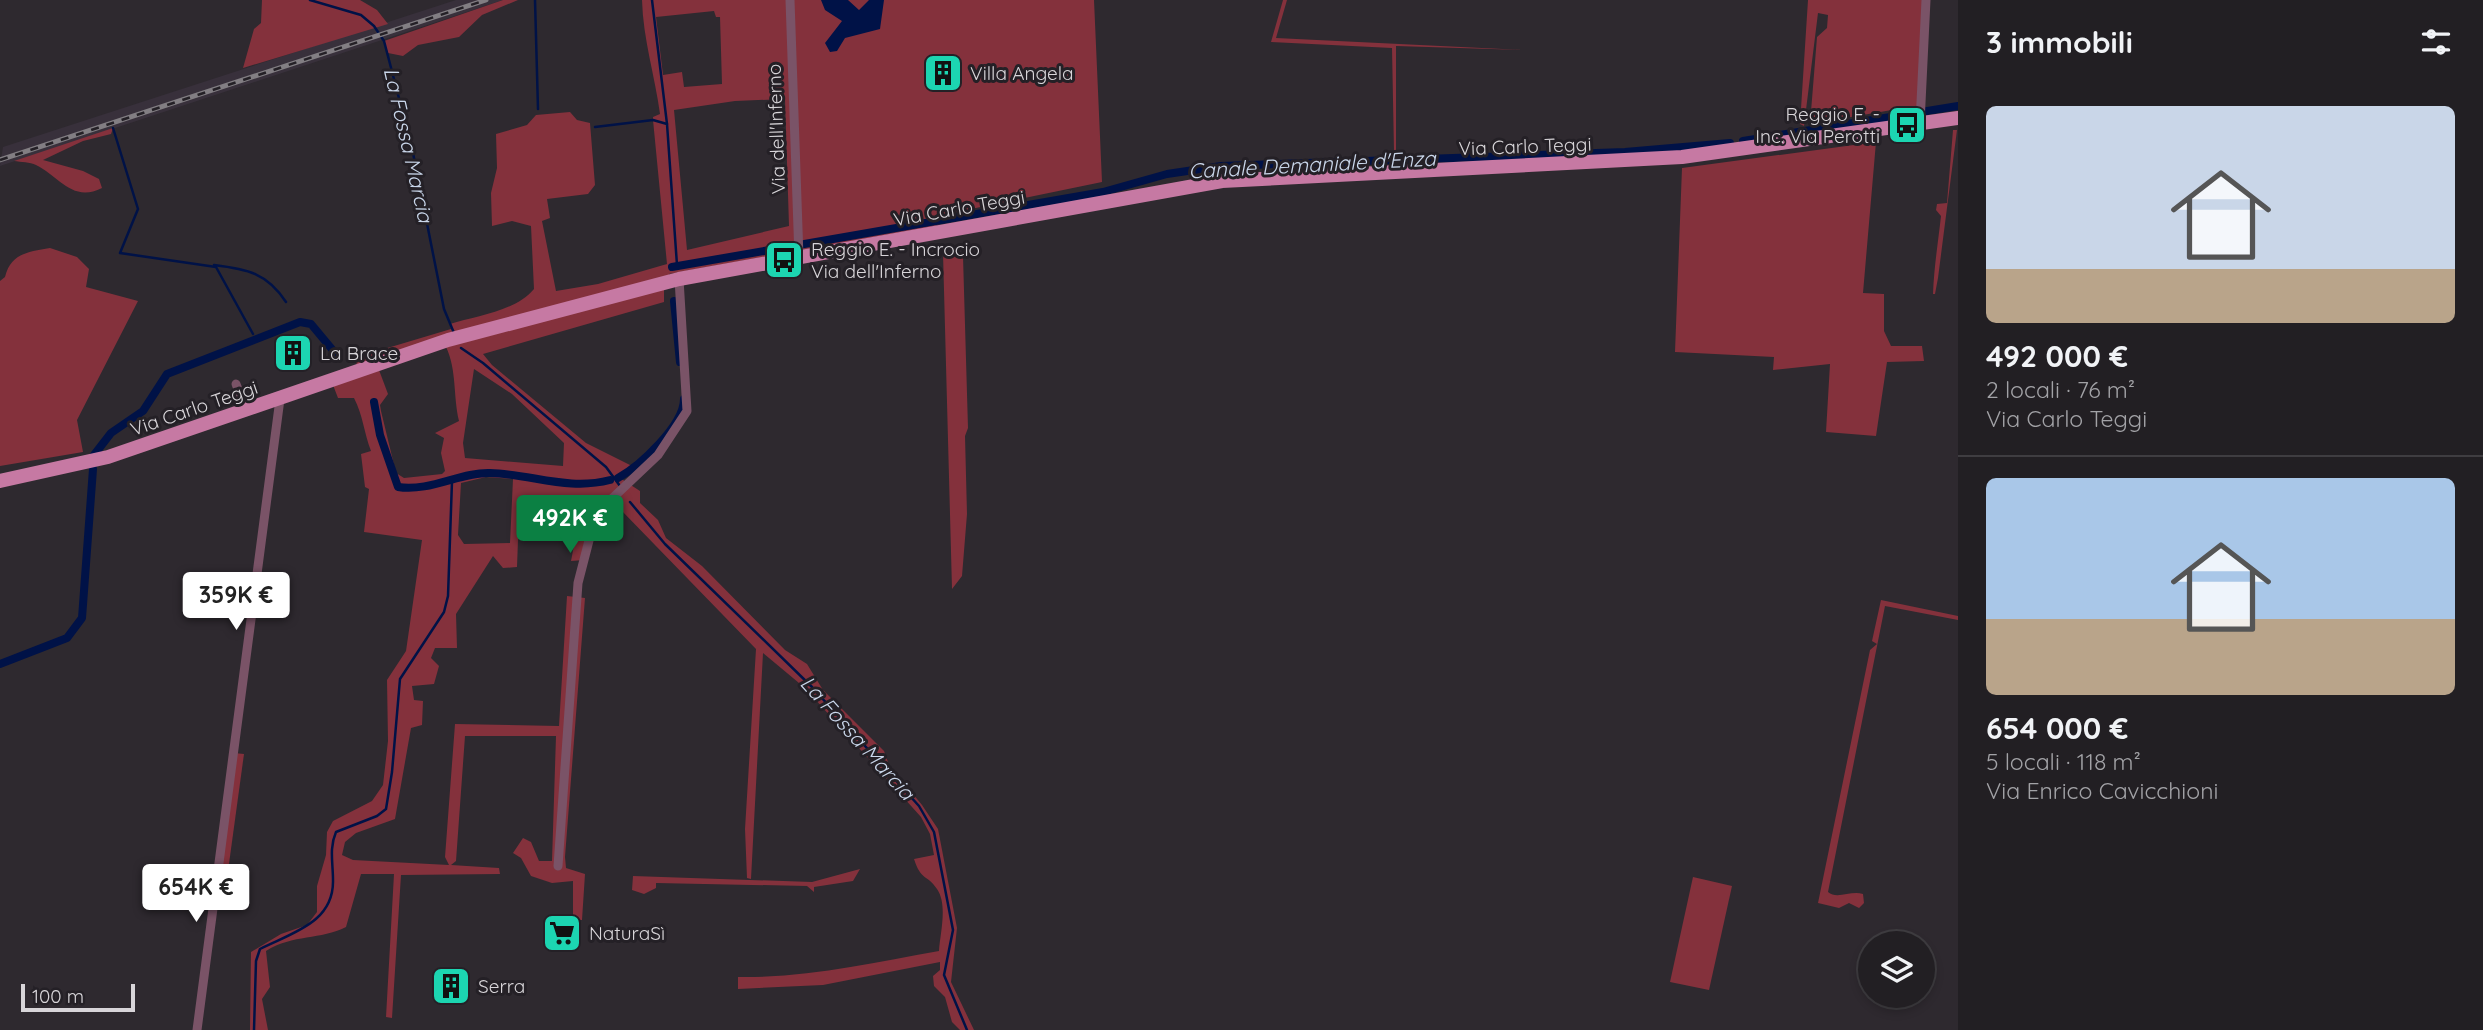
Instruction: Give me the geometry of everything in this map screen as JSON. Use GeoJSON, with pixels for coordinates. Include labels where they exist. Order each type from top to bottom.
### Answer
{"type":"FeatureCollection","features":[{"type":"Feature","properties":{"kind":"main road","name":"Via Carlo Teggi"},"geometry":{"type":"LineString","coordinates":[[0,481],[108,457],[471,333],[679,279],[799,253],[1222,181],[1682,157],[1921,114],[1958,118]]}},
{"type":"Feature","properties":{"kind":"street","name":"Via dell'Inferno"},"geometry":{"type":"LineString","coordinates":[[790,0],[799,253]]}},
{"type":"Feature","properties":{"kind":"street"},"geometry":{"type":"LineString","coordinates":[[1921,114],[1926,0]]}},
{"type":"Feature","properties":{"kind":"street"},"geometry":{"type":"LineString","coordinates":[[558,866],[578,583],[593,525],[602,508],[658,455],[687,411],[679,279]]}},
{"type":"Feature","properties":{"kind":"street"},"geometry":{"type":"LineString","coordinates":[[236,384],[246,410]]}},
{"type":"Feature","properties":{"kind":"street"},"geometry":{"type":"LineString","coordinates":[[197,1030],[280,398]]}},
{"type":"Feature","properties":{"kind":"shaded area"},"geometry":{"type":"Polygon","coordinates":[[[262,0],[360,0],[377,10],[388,24],[243,68],[254,29],[261,23],[262,0]]]}},
{"type":"Feature","properties":{"kind":"shaded area"},"geometry":{"type":"Polygon","coordinates":[[[456,0],[503,0],[0,166],[3,147],[456,0]]]}},
{"type":"Feature","properties":{"kind":"shaded area"},"geometry":{"type":"Polygon","coordinates":[[[503,0],[518,0],[482,15],[459,37],[418,45],[403,56],[388,53],[384,41],[503,0]]]}},
{"type":"Feature","properties":{"kind":"shaded area"},"geometry":{"type":"Polygon","coordinates":[[[642,0],[1094,0],[1102,182],[942,215],[942,223],[935,226],[669,274],[669,281],[360,371],[354,358],[451,329],[450,324],[506,308],[534,289],[531,226],[512,221],[492,226],[491,193],[497,168],[496,134],[527,125],[536,115],[570,112],[577,120],[590,123],[595,185],[588,194],[547,199],[550,218],[542,221],[556,291],[598,284],[667,264],[653,120],[653,117],[660,114],[642,0]],[[714,11],[656,17],[663,75],[682,72],[684,87],[722,84],[720,17],[716,17],[714,11]],[[785,99],[735,101],[674,110],[687,250],[789,226],[785,99]]]}},
{"type":"Feature","properties":{"kind":"shaded area"},"geometry":{"type":"Polygon","coordinates":[[[821,0],[848,0],[859,10],[869,0],[884,0],[880,29],[845,38],[837,51],[830,52],[825,43],[842,21],[825,10],[821,0]]]}},
{"type":"Feature","properties":{"kind":"shaded area"},"geometry":{"type":"Polygon","coordinates":[[[1283,0],[1287,0],[1276,38],[1523,50],[1396,46],[1394,152],[1392,48],[1271,42],[1283,0]]]}},
{"type":"Feature","properties":{"kind":"shaded area"},"geometry":{"type":"Polygon","coordinates":[[[1808,0],[1926,0],[1921,105],[1810,124],[1817,37],[1827,28],[1828,15],[1818,13],[1804,126],[1800,124],[1808,0]]]}},
{"type":"Feature","properties":{"kind":"shaded area"},"geometry":{"type":"Polygon","coordinates":[[[113,128],[111,134],[83,141],[43,160],[83,171],[99,179],[102,188],[91,192],[74,190],[36,165],[14,161],[113,128]]]}},
{"type":"Feature","properties":{"kind":"shaded area"},"geometry":{"type":"Polygon","coordinates":[[[1953,130],[1957,130],[1938,278],[1933,294],[1941,216],[1936,210],[1937,204],[1947,203],[1953,130]]]}},
{"type":"Feature","properties":{"kind":"shaded area"},"geometry":{"type":"Polygon","coordinates":[[[1876,142],[1863,293],[1884,294],[1884,331],[1891,346],[1922,346],[1924,361],[1887,362],[1876,436],[1826,432],[1830,364],[1773,370],[1774,357],[1675,352],[1682,168],[1876,142]]]}},
{"type":"Feature","properties":{"kind":"shaded area"},"geometry":{"type":"Polygon","coordinates":[[[50,248],[77,257],[89,269],[86,287],[138,301],[77,420],[83,452],[0,466],[0,281],[16,258],[50,248]]]}},
{"type":"Feature","properties":{"kind":"shaded area"},"geometry":{"type":"Polygon","coordinates":[[[943,253],[963,256],[968,428],[965,436],[967,514],[962,576],[952,589],[943,253]]]}},
{"type":"Feature","properties":{"kind":"shaded area"},"geometry":{"type":"Polygon","coordinates":[[[664,289],[664,302],[483,354],[492,365],[586,443],[636,468],[620,478],[640,491],[640,503],[658,520],[666,538],[702,566],[785,650],[807,664],[823,690],[884,751],[889,765],[938,829],[957,928],[951,982],[974,1030],[960,1030],[952,1022],[945,997],[934,986],[933,976],[940,970],[940,962],[823,985],[738,989],[738,977],[814,972],[939,951],[942,903],[937,889],[919,871],[914,859],[934,855],[930,834],[921,817],[805,688],[763,653],[751,879],[747,878],[745,829],[756,649],[621,510],[615,497],[606,505],[578,507],[587,511],[593,525],[584,560],[571,561],[577,530],[563,511],[544,511],[539,518],[527,518],[518,540],[517,567],[503,568],[493,556],[456,614],[457,648],[435,648],[431,658],[439,666],[434,684],[412,686],[414,700],[423,701],[422,725],[411,728],[395,819],[356,833],[345,842],[342,855],[353,860],[449,865],[445,857],[455,724],[559,726],[567,596],[585,598],[565,857],[566,868],[585,874],[582,920],[573,920],[573,881],[552,883],[531,876],[521,858],[513,853],[523,838],[531,842],[539,861],[552,861],[556,736],[465,736],[456,861],[451,865],[499,868],[500,874],[401,875],[392,1018],[386,1017],[394,874],[361,874],[346,927],[327,934],[286,942],[266,951],[270,987],[262,999],[268,1030],[250,1030],[251,952],[281,934],[307,925],[317,912],[317,886],[326,855],[327,832],[333,821],[372,801],[383,785],[388,741],[387,680],[406,651],[422,540],[364,532],[369,489],[365,487],[361,454],[371,451],[354,398],[338,398],[333,385],[379,370],[388,394],[380,405],[396,473],[404,478],[442,474],[445,471],[441,453],[444,438],[435,433],[459,421],[452,365],[446,347],[664,289]],[[474,369],[463,443],[465,458],[563,466],[564,443],[512,394],[474,369]],[[486,477],[461,483],[458,535],[464,544],[510,543],[513,479],[486,477]]]}},
{"type":"Feature","properties":{"kind":"shaded area"},"geometry":{"type":"Polygon","coordinates":[[[1881,600],[1958,616],[1958,620],[1885,606],[1828,892],[1836,895],[1863,894],[1864,903],[1859,908],[1849,903],[1839,908],[1818,903],[1870,650],[1877,644],[1872,641],[1881,600]]]}},
{"type":"Feature","properties":{"kind":"shaded area"},"geometry":{"type":"Polygon","coordinates":[[[234,753],[244,754],[228,871],[219,869],[234,753]]]}},
{"type":"Feature","properties":{"kind":"shaded area"},"geometry":{"type":"Polygon","coordinates":[[[860,869],[853,881],[814,887],[814,892],[807,886],[656,883],[656,888],[644,894],[632,890],[633,876],[812,882],[860,869]]]}},
{"type":"Feature","properties":{"kind":"shaded area"},"geometry":{"type":"Polygon","coordinates":[[[1693,877],[1732,886],[1709,990],[1670,982],[1693,877]]]}},
{"type":"Feature","properties":{"kind":"waterway","name":"La Fossa Marcia"},"geometry":{"type":"LineString","coordinates":[[310,0],[361,15],[374,26],[384,41],[412,148],[444,309],[454,333]]}},
{"type":"Feature","properties":{"kind":"waterway"},"geometry":{"type":"LineString","coordinates":[[535,0],[538,109]]}},
{"type":"Feature","properties":{"kind":"waterway"},"geometry":{"type":"LineString","coordinates":[[652,0],[667,124]]}},
{"type":"Feature","properties":{"kind":"waterway","name":"Canale Demaniale d'Enza"},"geometry":{"type":"LineString","coordinates":[[1743,141],[1958,106]]}},
{"type":"Feature","properties":{"kind":"waterway"},"geometry":{"type":"LineString","coordinates":[[595,127],[653,120],[667,124],[677,265]]}},
{"type":"Feature","properties":{"kind":"waterway"},"geometry":{"type":"LineString","coordinates":[[113,128],[138,209],[120,253],[216,267],[253,334]]}},
{"type":"Feature","properties":{"kind":"waterway","name":"Canale Demaniale d'Enza"},"geometry":{"type":"LineString","coordinates":[[672,267],[1103,192],[1167,174],[1221,166],[1625,152],[1730,143]]}},
{"type":"Feature","properties":{"kind":"waterway"},"geometry":{"type":"LineString","coordinates":[[214,265],[255,274],[279,292],[286,302]]}},
{"type":"Feature","properties":{"kind":"waterway","name":"Canale Demaniale d'Enza"},"geometry":{"type":"LineString","coordinates":[[674,301],[680,362]]}},
{"type":"Feature","properties":{"kind":"waterway","name":"Canale Demaniale d'Enza"},"geometry":{"type":"LineString","coordinates":[[94,455],[111,433],[143,411],[167,374],[300,322],[311,324],[336,354]]}},
{"type":"Feature","properties":{"kind":"waterway","name":"La Fossa Marcia"},"geometry":{"type":"LineString","coordinates":[[461,348],[483,363],[606,467],[620,486]]}},
{"type":"Feature","properties":{"kind":"waterway","name":"Canale Demaniale d'Enza"},"geometry":{"type":"LineString","coordinates":[[618,478],[659,444],[677,421],[684,399]]}},
{"type":"Feature","properties":{"kind":"waterway","name":"Canale Demaniale d'Enza"},"geometry":{"type":"LineString","coordinates":[[374,402],[380,435],[398,487],[422,487],[468,475],[490,473],[579,484],[610,480]]}},
{"type":"Feature","properties":{"kind":"waterway","name":"Canale Demaniale d'Enza"},"geometry":{"type":"LineString","coordinates":[[0,664],[67,638],[82,618],[93,469]]}},
{"type":"Feature","properties":{"kind":"waterway"},"geometry":{"type":"LineString","coordinates":[[254,1030],[256,961],[260,949],[319,917],[331,895],[332,850],[336,832],[377,816],[386,809],[400,679],[444,612],[448,596],[452,481]]}},
{"type":"Feature","properties":{"kind":"waterway","name":"La Fossa Marcia"},"geometry":{"type":"LineString","coordinates":[[630,502],[665,544],[812,687],[919,806],[934,832],[953,930],[944,975],[967,1030]]}},
{"type":"Feature","properties":{"kind":"railway"},"geometry":{"type":"LineString","coordinates":[[0,160],[486,0]]}},
{"type":"Feature","properties":{"kind":"place","name":"Villa Angela"},"geometry":{"type":"Point","coordinates":[943,73]}},
{"type":"Feature","properties":{"kind":"place","name":"Reggio E. - Inc. Via Perotti"},"geometry":{"type":"Point","coordinates":[1907,125]}},
{"type":"Feature","properties":{"kind":"place","name":"Reggio E. - Incrocio Via dell'Inferno"},"geometry":{"type":"Point","coordinates":[784,260]}},
{"type":"Feature","properties":{"kind":"place","name":"La Brace"},"geometry":{"type":"Point","coordinates":[293,353]}},
{"type":"Feature","properties":{"kind":"place","name":"NaturaSì"},"geometry":{"type":"Point","coordinates":[562,933]}},
{"type":"Feature","properties":{"kind":"place","name":"Serra"},"geometry":{"type":"Point","coordinates":[451,986]}}]}
